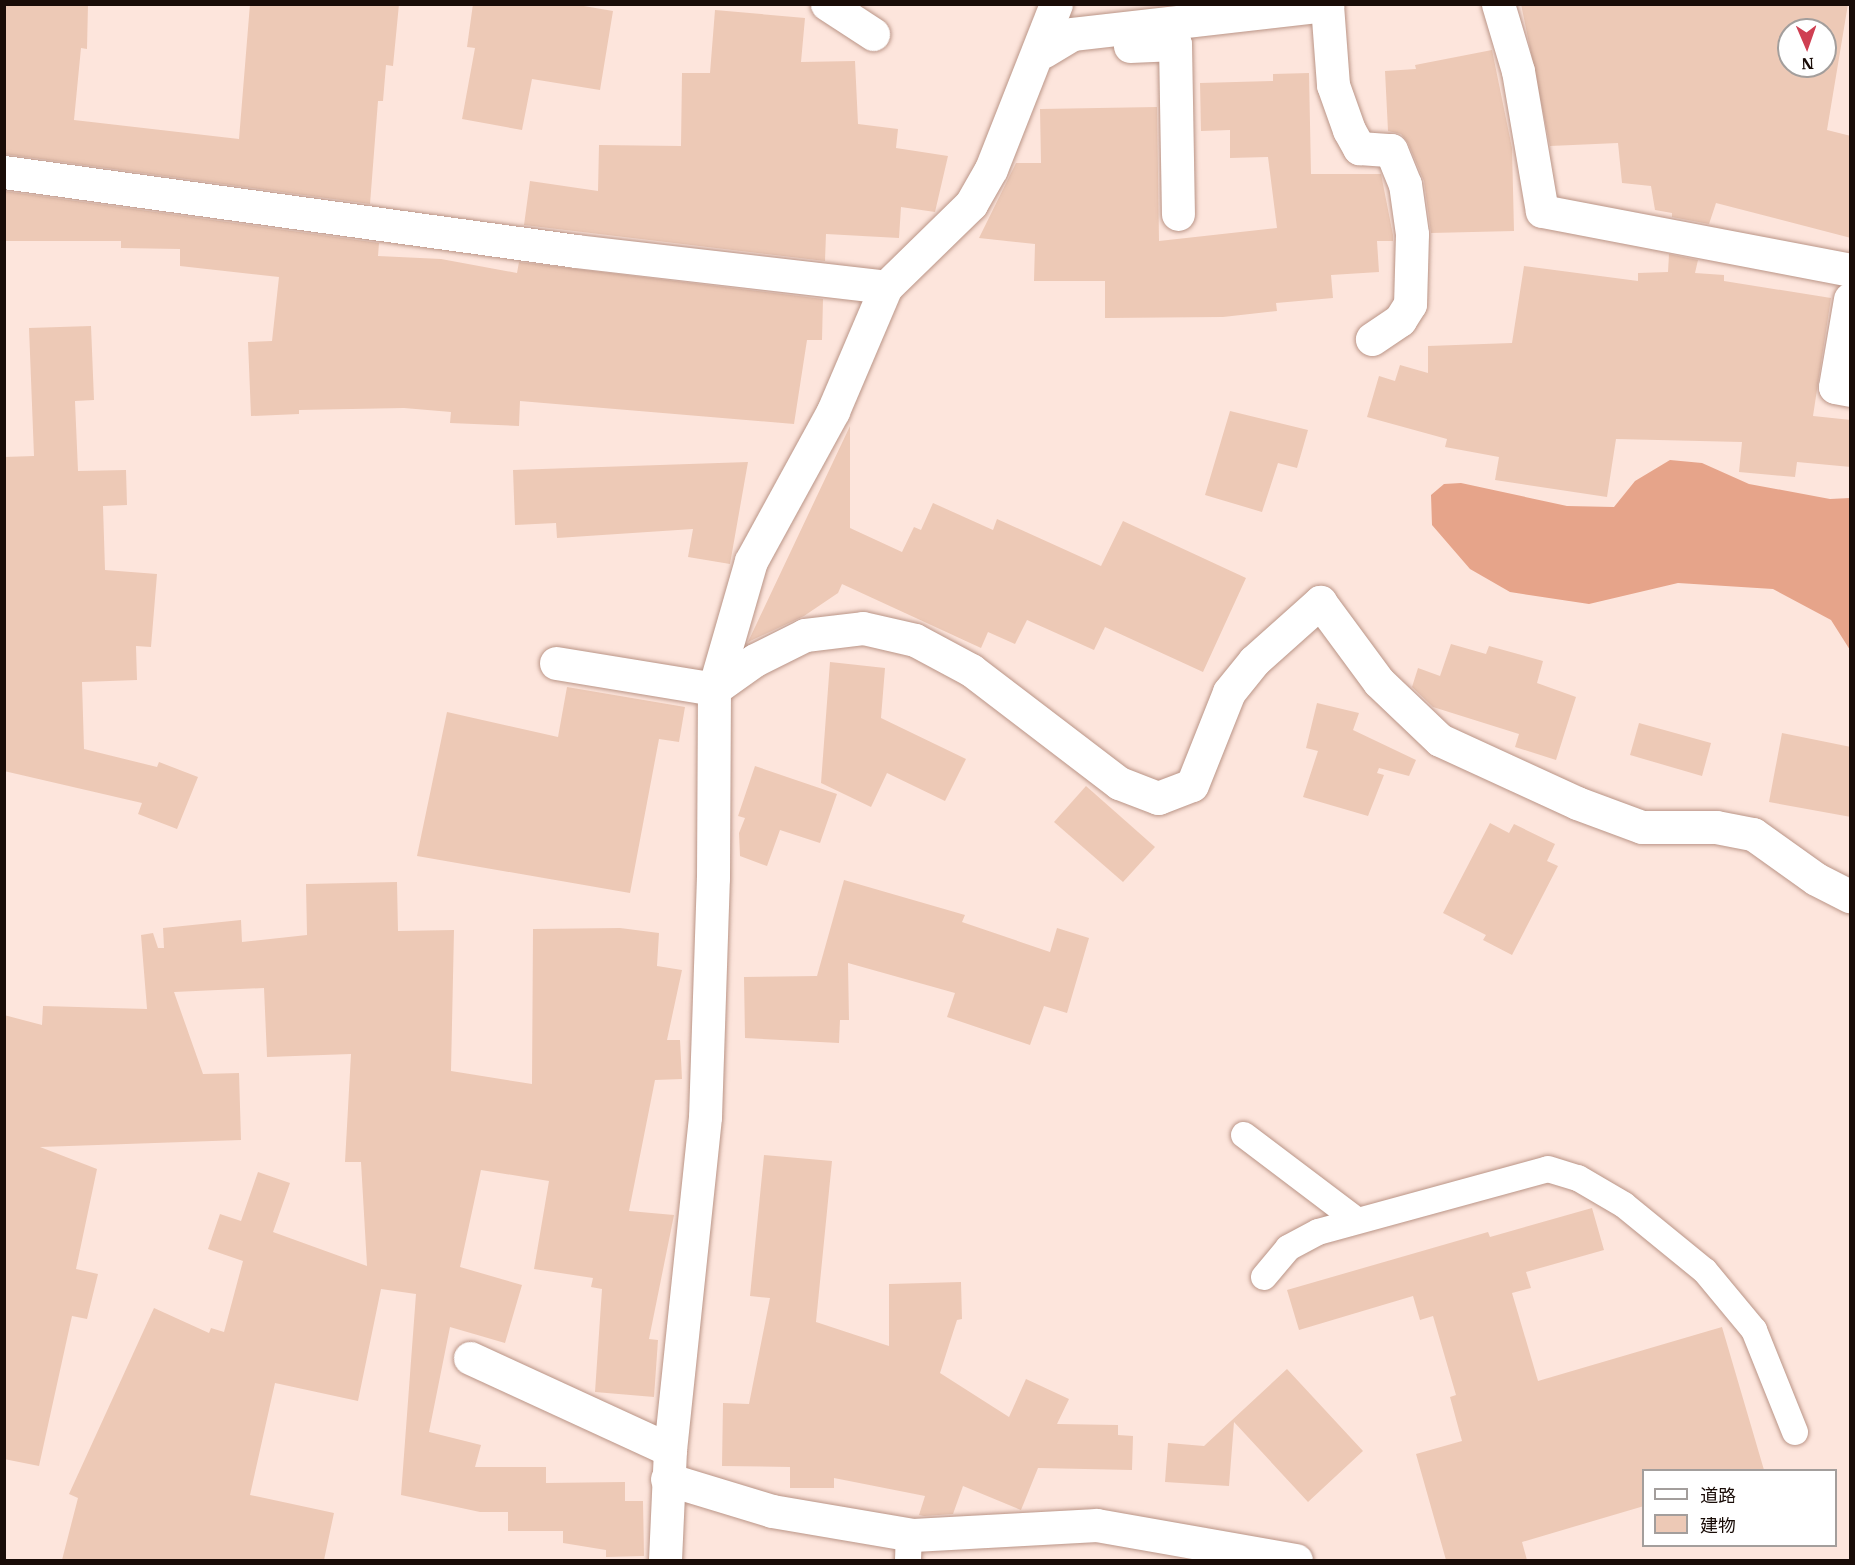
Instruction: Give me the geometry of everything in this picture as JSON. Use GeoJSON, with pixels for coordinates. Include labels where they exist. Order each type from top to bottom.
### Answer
{"type":"FeatureCollection","features":[{"type":"Feature","properties":{"kind":"street"},"geometry":{"type":"LineString","coordinates":[[827,4],[873,34]]}},
{"type":"Feature","properties":{"kind":"street"},"geometry":{"type":"LineString","coordinates":[[665,1560],[669,1464],[705,1117],[713,878],[714,688],[751,561],[832,411],[886,287],[971,204],[991,169],[1040,52],[1056,4]]}},
{"type":"Feature","properties":{"kind":"street"},"geometry":{"type":"LineString","coordinates":[[1498,4],[1518,71],[1542,211],[1851,270]]}},
{"type":"Feature","properties":{"kind":"street"},"geometry":{"type":"LineString","coordinates":[[1040,52],[1072,34],[1327,5],[1333,85],[1349,130],[1359,148],[1391,150],[1405,184],[1412,234],[1410,304],[1400,320],[1372,339]]}},
{"type":"Feature","properties":{"kind":"street"},"geometry":{"type":"LineString","coordinates":[[1040,52],[1175,44],[1178,214]]}},
{"type":"Feature","properties":{"kind":"street"},"geometry":{"type":"LineString","coordinates":[[4,172],[576,251],[886,287]]}},
{"type":"Feature","properties":{"kind":"street"},"geometry":{"type":"LineString","coordinates":[[1851,299],[1835,387],[1851,390]]}},
{"type":"Feature","properties":{"kind":"street"},"geometry":{"type":"LineString","coordinates":[[556,663],[714,688],[755,660],[805,635],[863,628],[915,640],[971,670],[1119,783],[1158,798],[1192,785],[1229,692],[1254,661],[1320,602],[1379,682],[1440,740],[1577,803],[1642,827],[1716,827],[1753,834],[1816,879],[1851,896]]}},
{"type":"Feature","properties":{"kind":"street"},"geometry":{"type":"LineString","coordinates":[[470,1358],[669,1464],[772,1511],[909,1548],[1097,1525],[1296,1560]]}},
{"type":"Feature","properties":{"kind":"lane"},"geometry":{"type":"LineString","coordinates":[[1244,1135],[1355,1219]]}},
{"type":"Feature","properties":{"kind":"lane"},"geometry":{"type":"LineString","coordinates":[[1264,1277],[1288,1248],[1355,1219],[1548,1169],[1578,1178],[1624,1206],[1705,1270],[1754,1330],[1795,1432]]}},
{"type":"Feature","properties":{"kind":"shaded area"},"geometry":{"type":"Polygon","coordinates":[[[1670,460],[1702,463],[1749,484],[1830,499],[1850,498],[1850,650],[1831,620],[1773,589],[1678,583],[1589,604],[1510,592],[1470,569],[1432,525],[1431,495],[1444,484],[1461,483],[1567,506],[1614,507],[1635,481],[1670,460]]]}},
{"type":"Feature","properties":{"kind":"building"},"geometry":{"type":"Polygon","coordinates":[[[4,4],[88,4],[87,49],[81,48],[74,120],[239,139],[250,4],[399,4],[393,66],[386,65],[383,101],[378,101],[370,204],[4,154],[4,4]]]}},
{"type":"Feature","properties":{"kind":"building"},"geometry":{"type":"Polygon","coordinates":[[[473,4],[572,4],[613,11],[600,90],[532,79],[522,130],[462,119],[475,48],[467,47],[473,4]]]}},
{"type":"Feature","properties":{"kind":"building"},"geometry":{"type":"Polygon","coordinates":[[[1521,4],[1848,4],[1837,70],[1837,18],[1777,18],[1777,78],[1836,78],[1827,130],[1851,136],[1851,238],[1716,203],[1709,224],[1672,217],[1672,213],[1655,210],[1651,186],[1622,183],[1618,143],[1550,146],[1521,4]]]}},
{"type":"Feature","properties":{"kind":"building"},"geometry":{"type":"Polygon","coordinates":[[[715,10],[805,18],[801,62],[855,61],[858,124],[898,129],[896,148],[948,156],[935,212],[901,207],[899,238],[826,234],[825,261],[524,225],[530,181],[598,191],[599,145],[681,146],[682,73],[710,73],[715,10]]]}},
{"type":"Feature","properties":{"kind":"building"},"geometry":{"type":"Polygon","coordinates":[[[1492,50],[1512,148],[1514,231],[1431,233],[1424,181],[1408,143],[1401,134],[1388,131],[1385,71],[1416,69],[1415,65],[1492,50]]]}},
{"type":"Feature","properties":{"kind":"building"},"geometry":{"type":"Polygon","coordinates":[[[1309,73],[1311,174],[1381,174],[1393,235],[1393,241],[1377,241],[1379,272],[1331,275],[1333,298],[1276,303],[1277,311],[1223,317],[1105,318],[1105,281],[1034,281],[1035,244],[979,238],[1016,163],[1041,163],[1040,109],[1157,107],[1159,241],[1277,228],[1268,157],[1230,158],[1230,130],[1201,131],[1200,83],[1273,81],[1273,74],[1309,73]]]}},
{"type":"Feature","properties":{"kind":"building"},"geometry":{"type":"Polygon","coordinates":[[[4,191],[379,243],[378,256],[441,259],[517,273],[519,262],[823,299],[822,340],[807,340],[794,424],[520,401],[519,426],[450,423],[451,412],[404,408],[299,410],[299,414],[251,416],[248,342],[272,341],[279,277],[180,266],[180,249],[121,248],[121,241],[4,241],[4,191]]]}},
{"type":"Feature","properties":{"kind":"building"},"geometry":{"type":"Polygon","coordinates":[[[1669,254],[1698,260],[1695,273],[1724,275],[1724,281],[1831,298],[1813,416],[1851,420],[1851,467],[1797,462],[1795,477],[1739,472],[1742,442],[1616,439],[1607,497],[1495,480],[1499,457],[1445,447],[1447,439],[1367,417],[1379,376],[1395,381],[1400,365],[1428,373],[1428,346],[1512,343],[1524,266],[1638,281],[1638,273],[1668,272],[1669,254]]]}},
{"type":"Feature","properties":{"kind":"building"},"geometry":{"type":"Polygon","coordinates":[[[91,326],[94,400],[75,401],[78,471],[126,470],[127,505],[103,506],[105,570],[157,574],[151,647],[136,646],[137,680],[82,682],[84,749],[157,767],[159,762],[198,777],[177,829],[138,814],[142,803],[4,771],[4,457],[34,456],[29,328],[91,326]]]}},
{"type":"Feature","properties":{"kind":"building"},"geometry":{"type":"Polygon","coordinates":[[[1230,411],[1308,430],[1297,468],[1278,463],[1262,512],[1205,495],[1230,411]]]}},
{"type":"Feature","properties":{"kind":"building"},"geometry":{"type":"Polygon","coordinates":[[[850,426],[850,528],[902,552],[914,527],[921,530],[933,503],[993,530],[997,519],[1101,566],[1123,521],[1246,578],[1203,672],[1105,627],[1094,650],[1027,620],[1015,644],[988,632],[981,648],[842,584],[838,593],[804,616],[748,642],[850,426]]]}},
{"type":"Feature","properties":{"kind":"building"},"geometry":{"type":"Polygon","coordinates":[[[748,462],[730,564],[688,557],[693,529],[557,538],[556,523],[515,525],[513,470],[748,462]]]}},
{"type":"Feature","properties":{"kind":"building"},"geometry":{"type":"Polygon","coordinates":[[[1451,644],[1486,654],[1489,646],[1543,661],[1537,683],[1576,697],[1556,760],[1515,747],[1519,734],[1433,707],[1412,687],[1418,668],[1440,676],[1451,644]]]}},
{"type":"Feature","properties":{"kind":"building"},"geometry":{"type":"Polygon","coordinates":[[[830,662],[885,668],[881,718],[966,759],[945,801],[887,773],[871,807],[821,783],[830,662]]]}},
{"type":"Feature","properties":{"kind":"building"},"geometry":{"type":"Polygon","coordinates":[[[567,687],[685,707],[679,742],[659,739],[630,893],[417,856],[447,712],[558,737],[567,687]]]}},
{"type":"Feature","properties":{"kind":"building"},"geometry":{"type":"Polygon","coordinates":[[[1317,703],[1359,713],[1353,730],[1416,760],[1409,776],[1379,768],[1377,773],[1384,775],[1368,816],[1303,797],[1318,751],[1306,748],[1317,703]]]}},
{"type":"Feature","properties":{"kind":"building"},"geometry":{"type":"Polygon","coordinates":[[[1639,723],[1711,743],[1702,776],[1630,755],[1639,723]]]}},
{"type":"Feature","properties":{"kind":"building"},"geometry":{"type":"Polygon","coordinates":[[[1782,733],[1851,747],[1851,817],[1769,802],[1782,733]]]}},
{"type":"Feature","properties":{"kind":"building"},"geometry":{"type":"Polygon","coordinates":[[[755,766],[837,794],[820,843],[780,830],[767,866],[740,856],[739,833],[745,818],[738,816],[755,766]]]}},
{"type":"Feature","properties":{"kind":"building"},"geometry":{"type":"Polygon","coordinates":[[[1086,786],[1155,847],[1123,882],[1054,822],[1086,786]]]}},
{"type":"Feature","properties":{"kind":"building"},"geometry":{"type":"Polygon","coordinates":[[[1490,823],[1509,833],[1514,824],[1555,844],[1547,861],[1558,866],[1512,955],[1483,940],[1486,935],[1443,913],[1490,823]]]}},
{"type":"Feature","properties":{"kind":"building"},"geometry":{"type":"Polygon","coordinates":[[[844,880],[965,915],[962,922],[1050,952],[1057,928],[1089,938],[1067,1013],[1044,1006],[1030,1045],[947,1017],[955,993],[848,963],[849,1020],[840,1020],[839,1043],[745,1038],[744,977],[817,976],[844,880]]]}},
{"type":"Feature","properties":{"kind":"building"},"geometry":{"type":"Polygon","coordinates":[[[397,882],[398,931],[454,930],[451,1071],[532,1084],[533,929],[620,928],[659,933],[657,966],[682,970],[667,1040],[680,1040],[682,1079],[655,1080],[629,1211],[674,1215],[649,1339],[658,1340],[654,1397],[595,1392],[602,1289],[591,1287],[593,1278],[534,1269],[549,1181],[481,1170],[460,1267],[522,1285],[505,1343],[450,1327],[429,1432],[481,1445],[475,1467],[546,1467],[546,1483],[625,1482],[625,1501],[643,1501],[644,1556],[606,1557],[606,1550],[563,1543],[563,1531],[508,1531],[508,1512],[480,1512],[401,1495],[416,1294],[381,1289],[358,1401],[275,1383],[250,1495],[334,1513],[324,1560],[62,1560],[78,1498],[69,1494],[154,1308],[209,1333],[211,1328],[224,1332],[243,1261],[208,1249],[220,1214],[241,1221],[258,1172],[290,1183],[273,1232],[367,1266],[361,1162],[345,1162],[351,1054],[267,1057],[264,988],[174,992],[203,1074],[239,1073],[241,1140],[40,1147],[97,1169],[76,1269],[98,1274],[87,1319],[72,1316],[39,1466],[4,1459],[4,1015],[42,1025],[43,1006],[147,1009],[141,935],[153,933],[158,948],[164,948],[163,928],[241,920],[242,942],[307,935],[306,884],[397,882]]]}},
{"type":"Feature","properties":{"kind":"building"},"geometry":{"type":"Polygon","coordinates":[[[764,1155],[832,1161],[816,1322],[889,1346],[889,1284],[961,1282],[962,1319],[957,1320],[940,1373],[1009,1417],[1026,1379],[1069,1399],[1057,1424],[1118,1425],[1118,1435],[1133,1436],[1132,1470],[1038,1468],[1021,1510],[963,1486],[953,1514],[924,1516],[919,1515],[925,1496],[834,1478],[834,1488],[790,1488],[790,1467],[722,1466],[723,1403],[749,1404],[770,1298],[750,1296],[764,1155]]]}},
{"type":"Feature","properties":{"kind":"building"},"geometry":{"type":"Polygon","coordinates":[[[1592,1208],[1604,1250],[1526,1272],[1531,1288],[1512,1293],[1538,1381],[1722,1327],[1764,1469],[1642,1469],[1642,1507],[1522,1542],[1527,1560],[1446,1560],[1416,1454],[1462,1441],[1450,1397],[1456,1395],[1433,1316],[1420,1320],[1413,1296],[1299,1330],[1287,1290],[1488,1232],[1490,1237],[1592,1208]]]}},
{"type":"Feature","properties":{"kind":"building"},"geometry":{"type":"Polygon","coordinates":[[[1287,1369],[1363,1451],[1308,1502],[1234,1422],[1229,1486],[1165,1482],[1168,1443],[1204,1446],[1287,1369]]]}}]}
